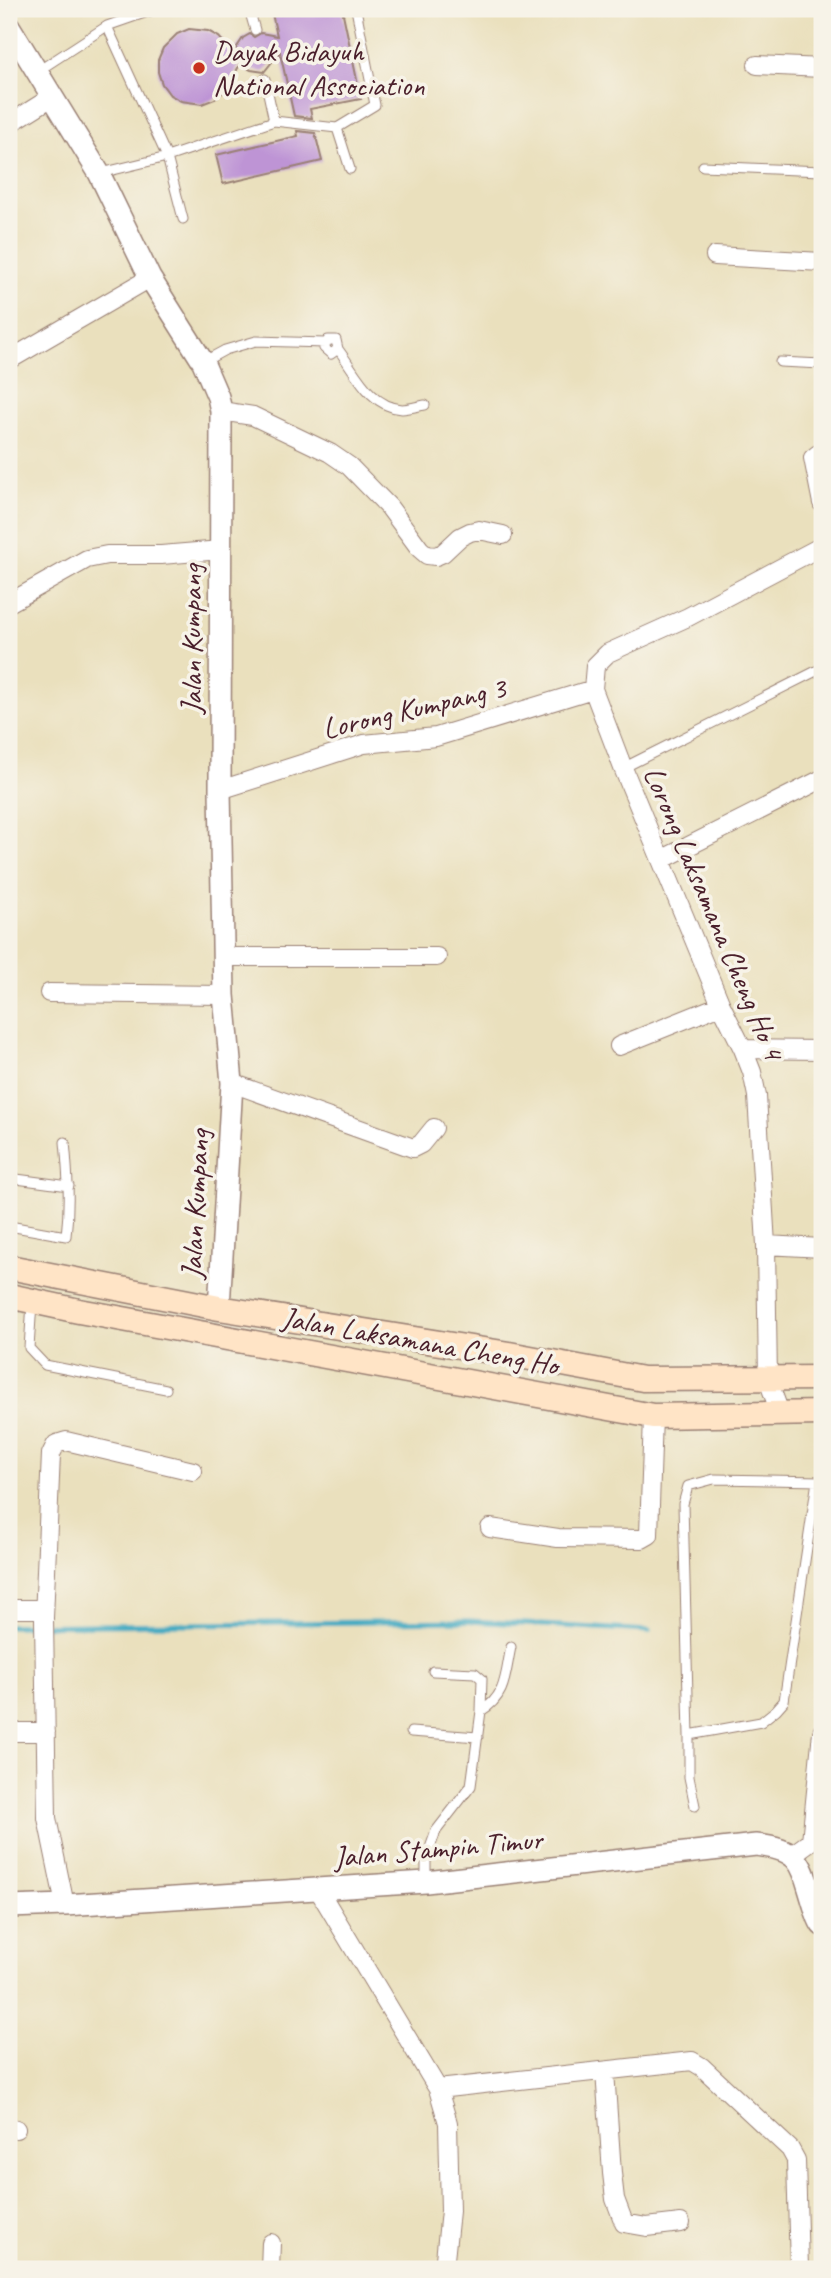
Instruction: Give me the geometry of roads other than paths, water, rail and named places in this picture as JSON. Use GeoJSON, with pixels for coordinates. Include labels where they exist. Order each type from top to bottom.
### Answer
{"type":"FeatureCollection","features":[{"type":"Feature","properties":{"kind":"main road","name":"Jalan Laksamana Cheng Ho"},"geometry":{"type":"LineString","coordinates":[[9,1267],[219,1308],[509,1354],[643,1379],[822,1378]]}},
{"type":"Feature","properties":{"kind":"main road","name":"Jalan Laksamana Cheng Ho"},"geometry":{"type":"LineString","coordinates":[[21,1298],[653,1416],[822,1413]]}},
{"type":"Feature","properties":{"kind":"street","name":"Jalan Kumpang"},"geometry":{"type":"LineString","coordinates":[[9,26],[99,173],[150,278],[203,362],[221,411],[220,790],[224,995],[232,1083],[219,1308]]}},
{"type":"Feature","properties":{"kind":"street"},"geometry":{"type":"LineString","coordinates":[[757,65],[822,68]]}},
{"type":"Feature","properties":{"kind":"street"},"geometry":{"type":"LineString","coordinates":[[9,124],[52,97]]}},
{"type":"Feature","properties":{"kind":"street"},"geometry":{"type":"LineString","coordinates":[[715,256],[822,262]]}},
{"type":"Feature","properties":{"kind":"street"},"geometry":{"type":"LineString","coordinates":[[9,360],[150,278]]}},
{"type":"Feature","properties":{"kind":"street"},"geometry":{"type":"LineString","coordinates":[[221,411],[253,416],[330,453],[349,466],[389,507],[420,549],[428,555],[443,553],[460,537],[470,532],[479,530],[503,534]]}},
{"type":"Feature","properties":{"kind":"street"},"geometry":{"type":"LineString","coordinates":[[822,454],[813,458],[822,503]]}},
{"type":"Feature","properties":{"kind":"street"},"geometry":{"type":"LineString","coordinates":[[593,689],[594,666],[608,653],[688,617],[822,546]]}},
{"type":"Feature","properties":{"kind":"street"},"geometry":{"type":"LineString","coordinates":[[9,603],[87,559],[107,555],[161,555],[221,550]]}},
{"type":"Feature","properties":{"kind":"street","name":"Lorong Laksamana Cheng Ho 4"},"geometry":{"type":"LineString","coordinates":[[593,689],[721,1005],[752,1072],[757,1096],[766,1245],[768,1380],[780,1413]]}},
{"type":"Feature","properties":{"kind":"street","name":"Lorong Kumpang 3"},"geometry":{"type":"LineString","coordinates":[[220,790],[365,744],[436,737],[593,689]]}},
{"type":"Feature","properties":{"kind":"street"},"geometry":{"type":"LineString","coordinates":[[661,860],[822,779]]}},
{"type":"Feature","properties":{"kind":"street"},"geometry":{"type":"LineString","coordinates":[[224,957],[437,957]]}},
{"type":"Feature","properties":{"kind":"street"},"geometry":{"type":"LineString","coordinates":[[49,993],[224,995]]}},
{"type":"Feature","properties":{"kind":"street"},"geometry":{"type":"LineString","coordinates":[[619,1046],[721,1005]]}},
{"type":"Feature","properties":{"kind":"street"},"geometry":{"type":"LineString","coordinates":[[743,1049],[822,1050]]}},
{"type":"Feature","properties":{"kind":"street"},"geometry":{"type":"LineString","coordinates":[[232,1083],[413,1148],[421,1144],[434,1128]]}},
{"type":"Feature","properties":{"kind":"street"},"geometry":{"type":"LineString","coordinates":[[766,1245],[822,1248]]}},
{"type":"Feature","properties":{"kind":"street"},"geometry":{"type":"LineString","coordinates":[[490,1528],[558,1538],[642,1539],[649,1535],[653,1416]]}},
{"type":"Feature","properties":{"kind":"street"},"geometry":{"type":"LineString","coordinates":[[65,1905],[47,1818],[44,1614],[51,1454],[56,1444],[66,1441],[193,1471]]}},
{"type":"Feature","properties":{"kind":"street"},"geometry":{"type":"LineString","coordinates":[[9,1609],[44,1614]]}},
{"type":"Feature","properties":{"kind":"street"},"geometry":{"type":"LineString","coordinates":[[9,1732],[46,1732]]}},
{"type":"Feature","properties":{"kind":"street"},"geometry":{"type":"LineString","coordinates":[[822,1732],[811,1841],[793,1854],[817,1900],[822,1925]]}},
{"type":"Feature","properties":{"kind":"street","name":"Jalan Stampin Timur"},"geometry":{"type":"LineString","coordinates":[[9,1907],[426,1882],[738,1846],[775,1847],[793,1854]]}},
{"type":"Feature","properties":{"kind":"street"},"geometry":{"type":"LineString","coordinates":[[318,1889],[438,2089],[449,2123],[450,2211],[444,2269]]}},
{"type":"Feature","properties":{"kind":"street"},"geometry":{"type":"LineString","coordinates":[[438,2089],[692,2061],[702,2067],[790,2149],[796,2160],[799,2269]]}},
{"type":"Feature","properties":{"kind":"street"},"geometry":{"type":"LineString","coordinates":[[605,2071],[615,2199],[624,2223],[647,2227],[681,2223]]}},
{"type":"Feature","properties":{"kind":"street"},"geometry":{"type":"LineString","coordinates":[[270,2269],[271,2243]]}},
{"type":"Feature","properties":{"kind":"lane"},"geometry":{"type":"LineString","coordinates":[[37,72],[107,26],[156,9]]}},
{"type":"Feature","properties":{"kind":"lane"},"geometry":{"type":"LineString","coordinates":[[249,9],[254,30]]}},
{"type":"Feature","properties":{"kind":"lane"},"geometry":{"type":"LineString","coordinates":[[99,173],[167,157],[274,121],[337,128],[375,105],[356,9]]}},
{"type":"Feature","properties":{"kind":"lane"},"geometry":{"type":"LineString","coordinates":[[107,26],[167,157],[183,219]]}},
{"type":"Feature","properties":{"kind":"lane"},"geometry":{"type":"LineString","coordinates":[[265,79],[274,121]]}},
{"type":"Feature","properties":{"kind":"lane"},"geometry":{"type":"LineString","coordinates":[[337,128],[350,169]]}},
{"type":"Feature","properties":{"kind":"lane"},"geometry":{"type":"LineString","coordinates":[[703,166],[822,171]]}},
{"type":"Feature","properties":{"kind":"lane"},"geometry":{"type":"LineString","coordinates":[[203,362],[225,351],[256,341],[325,343],[324,348],[331,354],[338,349],[368,392],[384,404],[403,409],[425,405]]}},
{"type":"Feature","properties":{"kind":"lane"},"geometry":{"type":"LineString","coordinates":[[780,362],[822,364]]}},
{"type":"Feature","properties":{"kind":"lane"},"geometry":{"type":"LineString","coordinates":[[623,768],[822,668]]}},
{"type":"Feature","properties":{"kind":"lane"},"geometry":{"type":"LineString","coordinates":[[9,1226],[66,1236],[69,1186],[65,1142]]}},
{"type":"Feature","properties":{"kind":"lane"},"geometry":{"type":"LineString","coordinates":[[9,1178],[69,1186]]}},
{"type":"Feature","properties":{"kind":"lane"},"geometry":{"type":"LineString","coordinates":[[21,1298],[29,1348],[44,1366],[166,1389]]}},
{"type":"Feature","properties":{"kind":"lane"},"geometry":{"type":"LineString","coordinates":[[689,1735],[761,1722],[784,1701],[820,1481],[714,1479],[688,1486],[683,1504],[688,1777],[695,1807]]}},
{"type":"Feature","properties":{"kind":"lane"},"geometry":{"type":"LineString","coordinates":[[481,1711],[498,1698],[511,1647]]}},
{"type":"Feature","properties":{"kind":"lane"},"geometry":{"type":"LineString","coordinates":[[426,1882],[426,1859],[436,1831],[471,1786],[481,1711],[482,1679],[475,1673],[433,1671]]}},
{"type":"Feature","properties":{"kind":"lane"},"geometry":{"type":"LineString","coordinates":[[411,1732],[478,1737]]}},
{"type":"Feature","properties":{"kind":"waterway"},"geometry":{"type":"LineString","coordinates":[[9,1626],[469,1621],[649,1631]]}},
{"type":"Feature","properties":{"kind":"place","name":"Dayak Bidayuh National Association"},"geometry":{"type":"Point","coordinates":[199,68]}}]}
